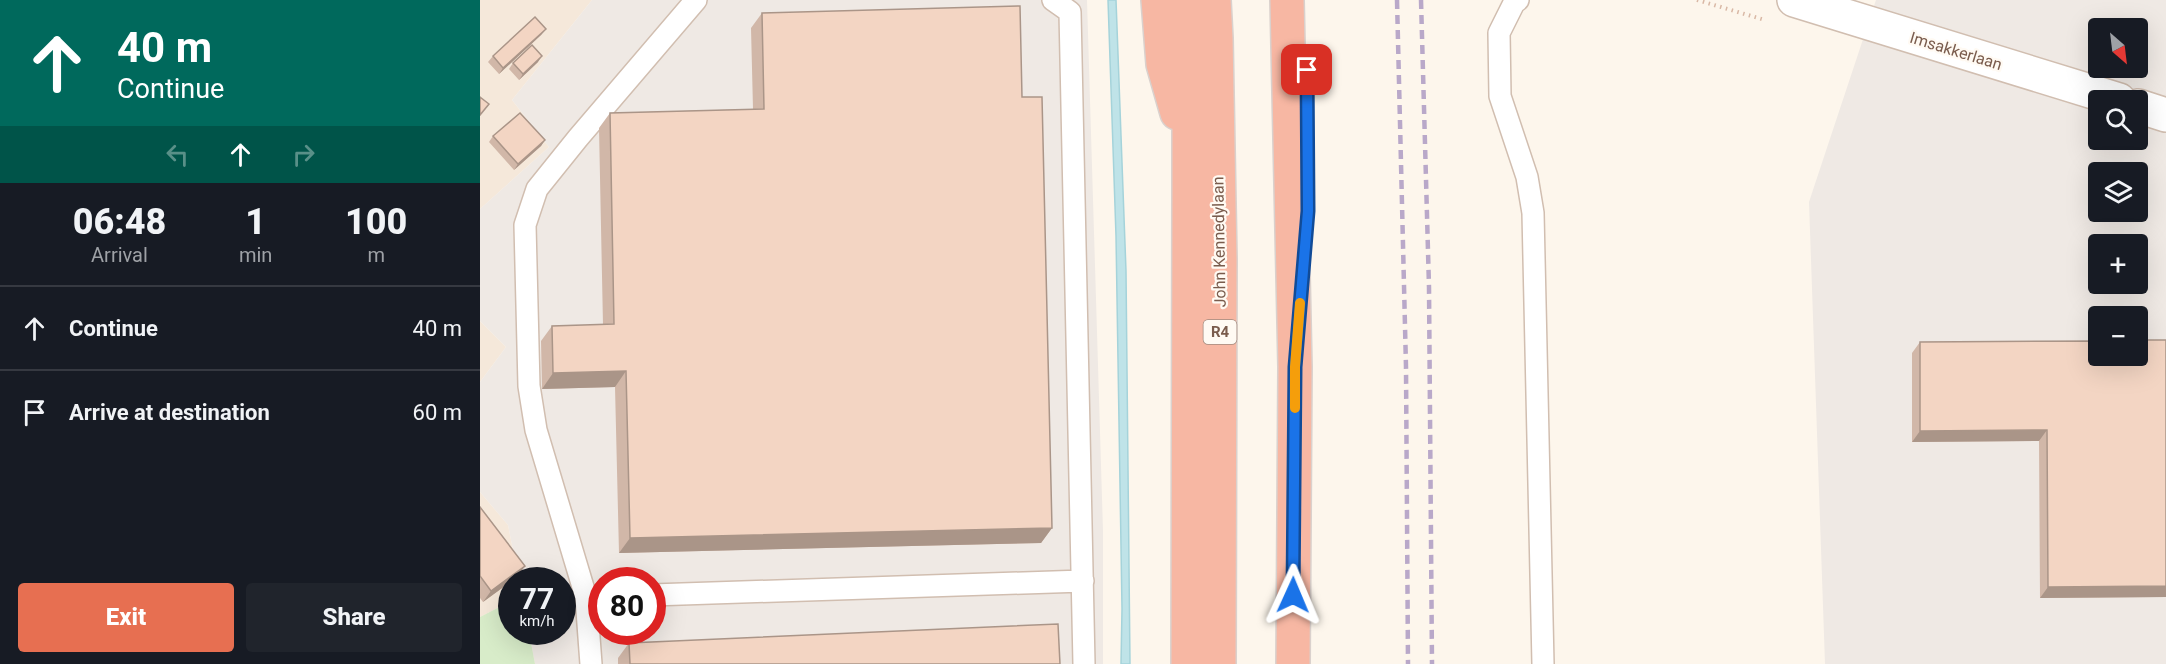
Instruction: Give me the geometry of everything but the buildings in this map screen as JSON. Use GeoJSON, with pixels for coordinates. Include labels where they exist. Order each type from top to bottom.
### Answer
{"type":"FeatureCollection","features":[{"type":"Feature","properties":{"kind":"highway"},"geometry":{"type":"LineString","coordinates":[[1158,0],[1163,64],[1173,104],[1189,142]]}},
{"type":"Feature","properties":{"kind":"highway","name":"John Kennedylaan"},"geometry":{"type":"LineString","coordinates":[[1185,0],[1189,142],[1188,664]]}},
{"type":"Feature","properties":{"kind":"highway","name":"John Kennedylaan"},"geometry":{"type":"LineString","coordinates":[[1214,0],[1220,271],[1218,664]]}},
{"type":"Feature","properties":{"kind":"highway"},"geometry":{"type":"LineString","coordinates":[[1287,0],[1295,367],[1293,664]]}},
{"type":"Feature","properties":{"kind":"highway"},"geometry":{"type":"LineString","coordinates":[[1295,367],[1308,211],[1307,0]]}},
{"type":"Feature","properties":{"kind":"street","name":"Imsakkerlaan"},"geometry":{"type":"LineString","coordinates":[[1794,0],[2088,90]]}},
{"type":"Feature","properties":{"kind":"street"},"geometry":{"type":"LineString","coordinates":[[2148,109],[2166,115]]}},
{"type":"Feature","properties":{"kind":"lane"},"geometry":{"type":"LineString","coordinates":[[588,578],[534,419],[529,386],[525,225],[537,189],[696,0]]}},
{"type":"Feature","properties":{"kind":"lane"},"geometry":{"type":"LineString","coordinates":[[1053,0],[1070,12],[1084,664]]}},
{"type":"Feature","properties":{"kind":"lane"},"geometry":{"type":"LineString","coordinates":[[1518,0],[1514,3],[1498,33],[1500,96],[1527,177],[1533,213],[1543,664]]}},
{"type":"Feature","properties":{"kind":"lane"},"geometry":{"type":"LineString","coordinates":[[666,595],[1083,581]]}},
{"type":"Feature","properties":{"kind":"lane"},"geometry":{"type":"LineString","coordinates":[[591,664],[592,645]]}},
{"type":"Feature","properties":{"kind":"path"},"geometry":{"type":"LineString","coordinates":[[1697,0],[1750,15]]}},
{"type":"Feature","properties":{"kind":"shaded area"},"geometry":{"type":"Polygon","coordinates":[[[480,0],[592,0],[512,100],[549,147],[480,209],[480,0]]]}},
{"type":"Feature","properties":{"kind":"shaded area"},"geometry":{"type":"Polygon","coordinates":[[[592,0],[1087,0],[1103,531],[1103,664],[535,664],[531,645],[576,645],[576,567],[516,567],[508,525],[480,492],[480,382],[506,347],[480,321],[480,209],[549,147],[512,100],[592,0]]]}},
{"type":"Feature","properties":{"kind":"shaded area"},"geometry":{"type":"Polygon","coordinates":[[[1876,0],[2166,0],[2166,664],[1825,664],[1809,202],[1876,0]]]}},
{"type":"Feature","properties":{"kind":"shaded area"},"geometry":{"type":"Polygon","coordinates":[[[480,321],[506,347],[480,382],[480,321]]]}},
{"type":"Feature","properties":{"kind":"shaded area"},"geometry":{"type":"Polygon","coordinates":[[[480,492],[508,525],[516,567],[498,567],[498,608],[480,617],[480,492]]]}},
{"type":"Feature","properties":{"kind":"green space"},"geometry":{"type":"Polygon","coordinates":[[[498,608],[498,645],[531,645],[535,664],[480,664],[480,617],[498,608]]]}},
{"type":"Feature","properties":{"kind":"water"},"geometry":{"type":"Polygon","coordinates":[[[1108,0],[1116,0],[1126,271],[1130,664],[1121,664],[1116,236],[1108,0]]]}},
{"type":"Feature","properties":{"kind":"railway"},"geometry":{"type":"LineString","coordinates":[[1397,0],[1406,367],[1408,664]]}},
{"type":"Feature","properties":{"kind":"railway"},"geometry":{"type":"LineString","coordinates":[[1421,0],[1429,287],[1432,664]]}},
{"type":"Feature","properties":{"kind":"slow traffic"},"geometry":{"type":"LineString","coordinates":[[1295,408],[1295,367],[1300,303]]}},
{"type":"Feature","properties":{"kind":"route"},"geometry":{"type":"LineString","coordinates":[[1293,595],[1295,367],[1308,211],[1307,70]]}}]}
